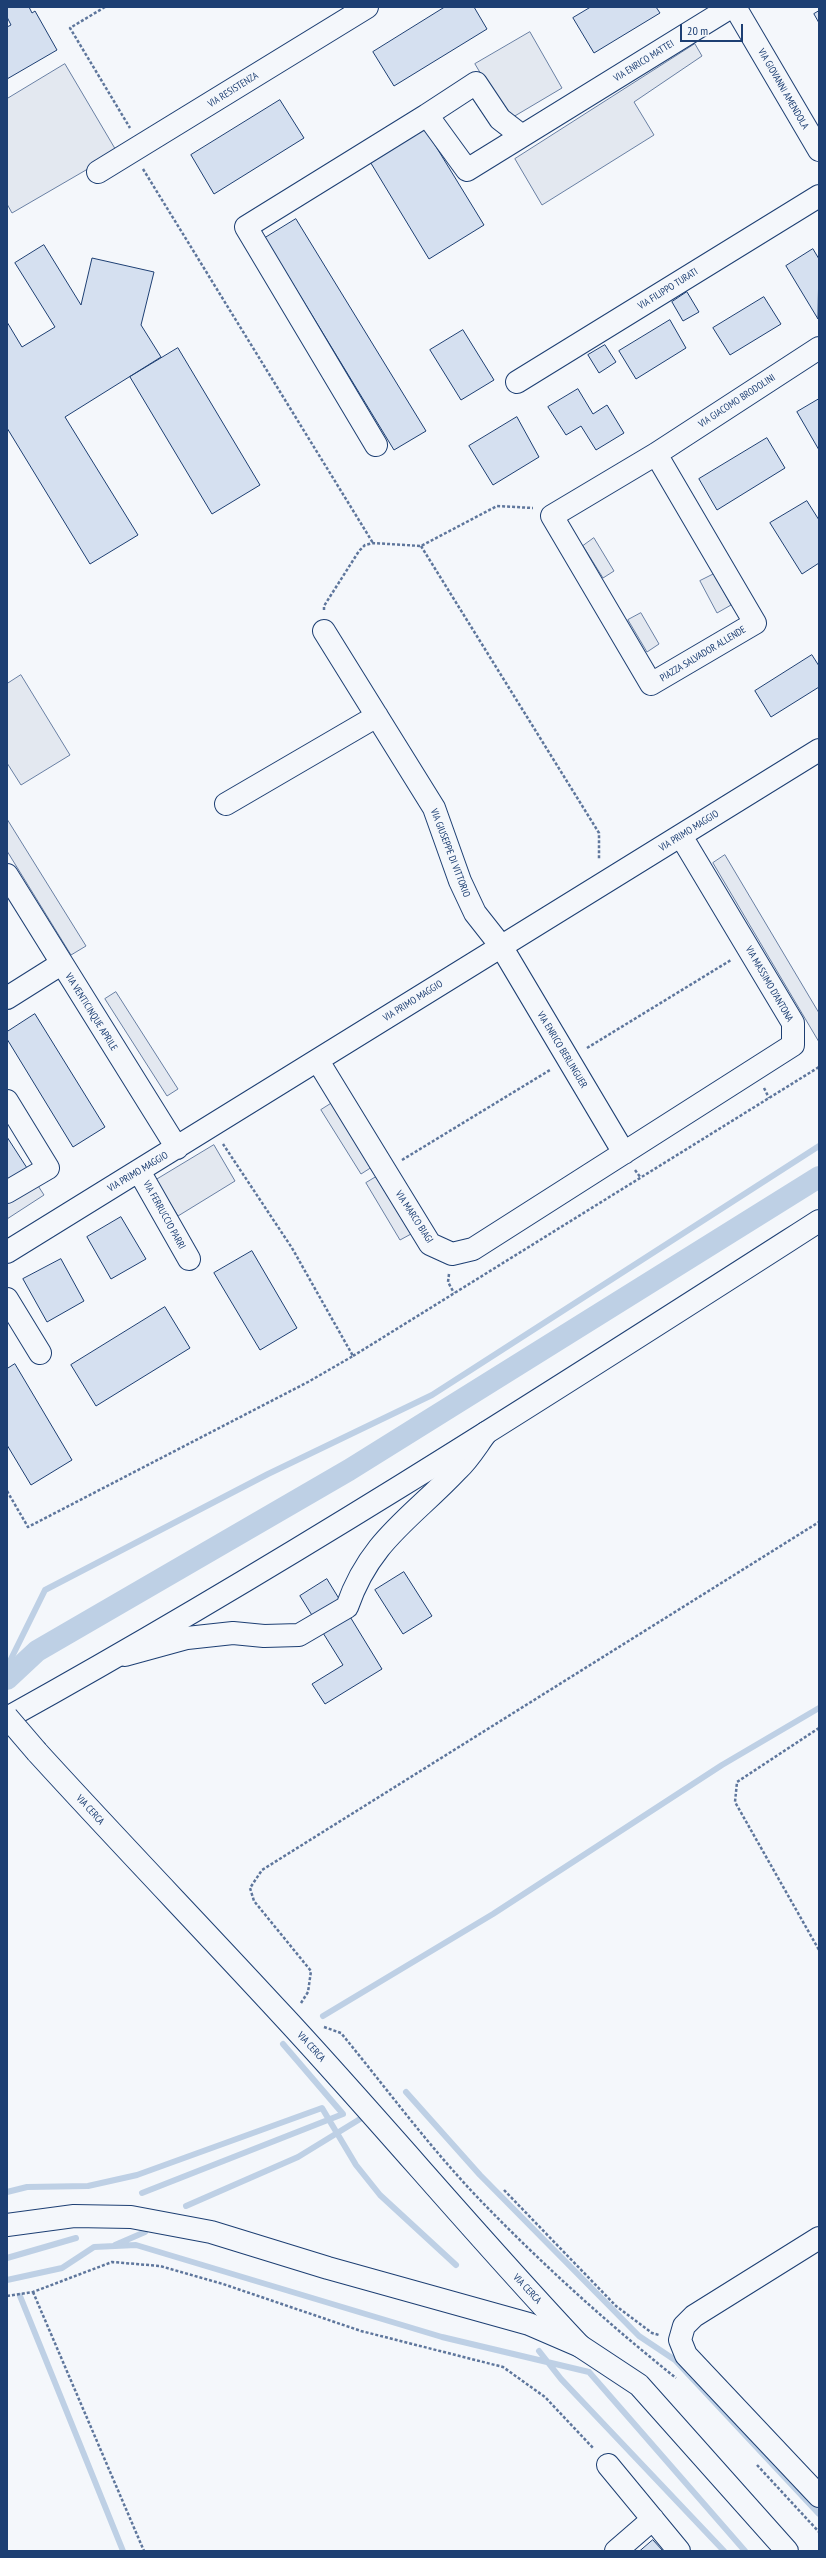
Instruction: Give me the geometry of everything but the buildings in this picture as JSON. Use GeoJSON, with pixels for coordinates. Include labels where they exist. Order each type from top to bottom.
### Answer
{"type":"FeatureCollection","features":[{"type":"Feature","properties":{"kind":"main road","name":"VIA RESISTENZA"},"geometry":{"type":"LineString","coordinates":[[98,172],[367,7]]}},
{"type":"Feature","properties":{"kind":"main road","name":"VIA ENRICO MATTEI"},"geometry":{"type":"LineString","coordinates":[[427,115],[468,170],[731,7]]}},
{"type":"Feature","properties":{"kind":"main road","name":"VIA GIOVANNI AMENDOLA"},"geometry":{"type":"LineString","coordinates":[[735,7],[819,150]]}},
{"type":"Feature","properties":{"kind":"main road"},"geometry":{"type":"LineString","coordinates":[[376,444],[246,227],[476,83],[500,119],[522,136]]}},
{"type":"Feature","properties":{"kind":"main road","name":"VIA FILIPPO TURATI"},"geometry":{"type":"LineString","coordinates":[[517,382],[819,196]]}},
{"type":"Feature","properties":{"kind":"main road","name":"VIA GIACOMO BRODOLINI"},"geometry":{"type":"LineString","coordinates":[[656,454],[819,348]]}},
{"type":"Feature","properties":{"kind":"main road"},"geometry":{"type":"LineString","coordinates":[[552,516],[656,454]]}},
{"type":"Feature","properties":{"kind":"main road","name":"PIAZZA SALVADOR ALLENDE"},"geometry":{"type":"LineString","coordinates":[[552,516],[651,684],[697,657],[755,622],[656,454]]}},
{"type":"Feature","properties":{"kind":"main road","name":"VIA GIUSEPPE DI VITTORIO"},"geometry":{"type":"LineString","coordinates":[[324,631],[434,808],[460,881],[475,913],[501,946]]}},
{"type":"Feature","properties":{"kind":"main road"},"geometry":{"type":"LineString","coordinates":[[226,804],[377,716]]}},
{"type":"Feature","properties":{"kind":"main road","name":"VIA PRIMO MAGGIO"},"geometry":{"type":"LineString","coordinates":[[7,1252],[139,1170],[212,1127],[501,946],[819,750]]}},
{"type":"Feature","properties":{"kind":"main road","name":"VIA MASSIMO D'ANTONA"},"geometry":{"type":"LineString","coordinates":[[624,1153],[793,1045],[793,1023],[681,836]]}},
{"type":"Feature","properties":{"kind":"main road","name":"VIA VENTICINQUE APRILE"},"geometry":{"type":"LineString","coordinates":[[7,876],[177,1148]]}},
{"type":"Feature","properties":{"kind":"main road","name":"VIA ENRICO BERLINGUER"},"geometry":{"type":"LineString","coordinates":[[501,946],[624,1153]]}},
{"type":"Feature","properties":{"kind":"main road"},"geometry":{"type":"LineString","coordinates":[[7,998],[61,964]]}},
{"type":"Feature","properties":{"kind":"main road","name":"VIA MARCO BIAGI"},"geometry":{"type":"LineString","coordinates":[[318,1061],[430,1244],[452,1254],[473,1249],[624,1153]]}},
{"type":"Feature","properties":{"kind":"main road"},"geometry":{"type":"LineString","coordinates":[[7,1101],[48,1168],[7,1192]]}},
{"type":"Feature","properties":{"kind":"main road","name":"VIA FERRUCCIO PARRI"},"geometry":{"type":"LineString","coordinates":[[139,1170],[189,1259]]}},
{"type":"Feature","properties":{"kind":"main road"},"geometry":{"type":"LineString","coordinates":[[7,1718],[118,1656],[486,1433],[819,1221]]}},
{"type":"Feature","properties":{"kind":"main road"},"geometry":{"type":"LineString","coordinates":[[7,1299],[40,1353]]}},
{"type":"Feature","properties":{"kind":"main road"},"geometry":{"type":"LineString","coordinates":[[118,1656],[187,1638],[233,1633],[264,1636],[299,1635],[341,1611],[347,1607],[356,1580],[378,1547],[425,1499],[459,1469],[486,1433]]}},
{"type":"Feature","properties":{"kind":"main road","name":"VIA CERCA"},"geometry":{"type":"LineString","coordinates":[[7,1718],[157,1883],[286,2019],[516,2277],[580,2346]]}},
{"type":"Feature","properties":{"kind":"main road"},"geometry":{"type":"LineString","coordinates":[[7,2224],[74,2216],[131,2217],[211,2232],[328,2268],[529,2324],[580,2346],[639,2385],[786,2551]]}},
{"type":"Feature","properties":{"kind":"main road"},"geometry":{"type":"LineString","coordinates":[[819,2238],[694,2316],[684,2326],[680,2340],[686,2355],[819,2496]]}},
{"type":"Feature","properties":{"kind":"main road"},"geometry":{"type":"LineString","coordinates":[[608,2465],[679,2551]]}},
{"type":"Feature","properties":{"kind":"main road"},"geometry":{"type":"LineString","coordinates":[[616,2551],[653,2520]]}},
{"type":"Feature","properties":{"kind":"path"},"geometry":{"type":"LineString","coordinates":[[105,7],[70,28],[136,149],[373,543]]}},
{"type":"Feature","properties":{"kind":"path"},"geometry":{"type":"LineString","coordinates":[[324,631],[324,606],[359,551],[365,545],[373,543],[421,546],[503,504],[538,508],[552,516]]}},
{"type":"Feature","properties":{"kind":"path"},"geometry":{"type":"LineString","coordinates":[[421,546],[599,833],[599,861],[611,879]]}},
{"type":"Feature","properties":{"kind":"path"},"geometry":{"type":"LineString","coordinates":[[7,1491],[28,1527],[308,1382],[353,1356],[819,1067]]}},
{"type":"Feature","properties":{"kind":"path"},"geometry":{"type":"LineString","coordinates":[[212,1127],[292,1248],[353,1356]]}},
{"type":"Feature","properties":{"kind":"path"},"geometry":{"type":"LineString","coordinates":[[286,2019],[298,2007],[308,1992],[311,1971],[254,1901],[250,1888],[262,1870],[819,1522]]}},
{"type":"Feature","properties":{"kind":"path"},"geometry":{"type":"LineString","coordinates":[[819,1728],[737,1782],[735,1802],[819,1950]]}},
{"type":"Feature","properties":{"kind":"path"},"geometry":{"type":"LineString","coordinates":[[319,2025],[341,2033],[480,2200],[612,2327],[681,2382]]}},
{"type":"Feature","properties":{"kind":"path"},"geometry":{"type":"LineString","coordinates":[[504,2190],[616,2306],[652,2333],[680,2340]]}},
{"type":"Feature","properties":{"kind":"path"},"geometry":{"type":"LineString","coordinates":[[7,2296],[33,2292],[112,2262],[160,2266],[223,2284],[361,2331],[504,2367],[545,2398],[581,2433],[608,2465]]}},
{"type":"Feature","properties":{"kind":"path"},"geometry":{"type":"LineString","coordinates":[[33,2292],[144,2551]]}},
{"type":"Feature","properties":{"kind":"path"},"geometry":{"type":"LineString","coordinates":[[755,2463],[819,2532]]}},
{"type":"Feature","properties":{"kind":"shaded area"},"geometry":{"type":"Polygon","coordinates":[[[530,32],[562,88],[508,120],[475,64],[530,32]]]}},
{"type":"Feature","properties":{"kind":"shaded area"},"geometry":{"type":"Polygon","coordinates":[[[695,44],[702,56],[634,102],[654,135],[542,205],[515,159],[695,44]]]}},
{"type":"Feature","properties":{"kind":"shaded area"},"geometry":{"type":"Polygon","coordinates":[[[65,64],[117,152],[12,213],[7,204],[7,99],[65,64]]]}},
{"type":"Feature","properties":{"kind":"shaded area"},"geometry":{"type":"Polygon","coordinates":[[[594,538],[614,571],[603,578],[583,546],[594,538]]]}},
{"type":"Feature","properties":{"kind":"shaded area"},"geometry":{"type":"Polygon","coordinates":[[[714,574],[731,605],[717,613],[700,581],[714,574]]]}},
{"type":"Feature","properties":{"kind":"shaded area"},"geometry":{"type":"Polygon","coordinates":[[[641,613],[659,644],[647,652],[628,620],[641,613]]]}},
{"type":"Feature","properties":{"kind":"shaded area"},"geometry":{"type":"Polygon","coordinates":[[[21,675],[70,755],[21,785],[7,763],[7,684],[21,675]]]}},
{"type":"Feature","properties":{"kind":"shaded area"},"geometry":{"type":"Polygon","coordinates":[[[7,819],[86,946],[71,955],[7,851],[7,819]]]}},
{"type":"Feature","properties":{"kind":"shaded area"},"geometry":{"type":"Polygon","coordinates":[[[725,855],[819,1013],[819,1042],[713,863],[725,855]]]}},
{"type":"Feature","properties":{"kind":"shaded area"},"geometry":{"type":"Polygon","coordinates":[[[116,992],[178,1089],[167,1096],[105,999],[116,992]]]}},
{"type":"Feature","properties":{"kind":"shaded area"},"geometry":{"type":"Polygon","coordinates":[[[332,1103],[372,1167],[361,1174],[321,1110],[332,1103]]]}},
{"type":"Feature","properties":{"kind":"shaded area"},"geometry":{"type":"Polygon","coordinates":[[[214,1145],[235,1181],[178,1216],[156,1180],[214,1145]]]}},
{"type":"Feature","properties":{"kind":"shaded area"},"geometry":{"type":"Polygon","coordinates":[[[376,1177],[411,1234],[400,1240],[366,1183],[376,1177]]]}},
{"type":"Feature","properties":{"kind":"shaded area"},"geometry":{"type":"Polygon","coordinates":[[[33,1178],[44,1195],[7,1219],[7,1195],[33,1178]]]}},
{"type":"Feature","properties":{"kind":"waterway"},"geometry":{"type":"LineString","coordinates":[[7,1667],[45,1590],[268,1474],[432,1395],[819,1146]]}},
{"type":"Feature","properties":{"kind":"waterway"},"geometry":{"type":"LineString","coordinates":[[7,1679],[37,1651],[349,1470],[819,1177]]}},
{"type":"Feature","properties":{"kind":"waterway"},"geometry":{"type":"LineString","coordinates":[[323,2016],[493,1914],[722,1765],[819,1708]]}},
{"type":"Feature","properties":{"kind":"waterway"},"geometry":{"type":"LineString","coordinates":[[142,2193],[343,2114],[283,2044]]}},
{"type":"Feature","properties":{"kind":"waterway"},"geometry":{"type":"LineString","coordinates":[[406,2092],[480,2175],[639,2336],[675,2360],[819,2514]]}},
{"type":"Feature","properties":{"kind":"waterway"},"geometry":{"type":"LineString","coordinates":[[7,2192],[27,2187],[88,2186],[137,2175],[322,2108],[356,2165],[380,2195],[456,2265]]}},
{"type":"Feature","properties":{"kind":"waterway"},"geometry":{"type":"LineString","coordinates":[[186,2206],[298,2157],[360,2119]]}},
{"type":"Feature","properties":{"kind":"waterway"},"geometry":{"type":"LineString","coordinates":[[115,2245],[145,2232]]}},
{"type":"Feature","properties":{"kind":"waterway"},"geometry":{"type":"LineString","coordinates":[[7,2258],[76,2238]]}},
{"type":"Feature","properties":{"kind":"waterway"},"geometry":{"type":"LineString","coordinates":[[7,2280],[62,2268],[94,2247],[136,2245],[442,2337],[589,2372],[745,2551]]}},
{"type":"Feature","properties":{"kind":"waterway"},"geometry":{"type":"LineString","coordinates":[[20,2296],[123,2551]]}},
{"type":"Feature","properties":{"kind":"waterway"},"geometry":{"type":"LineString","coordinates":[[539,2351],[561,2379],[724,2551]]}}]}
